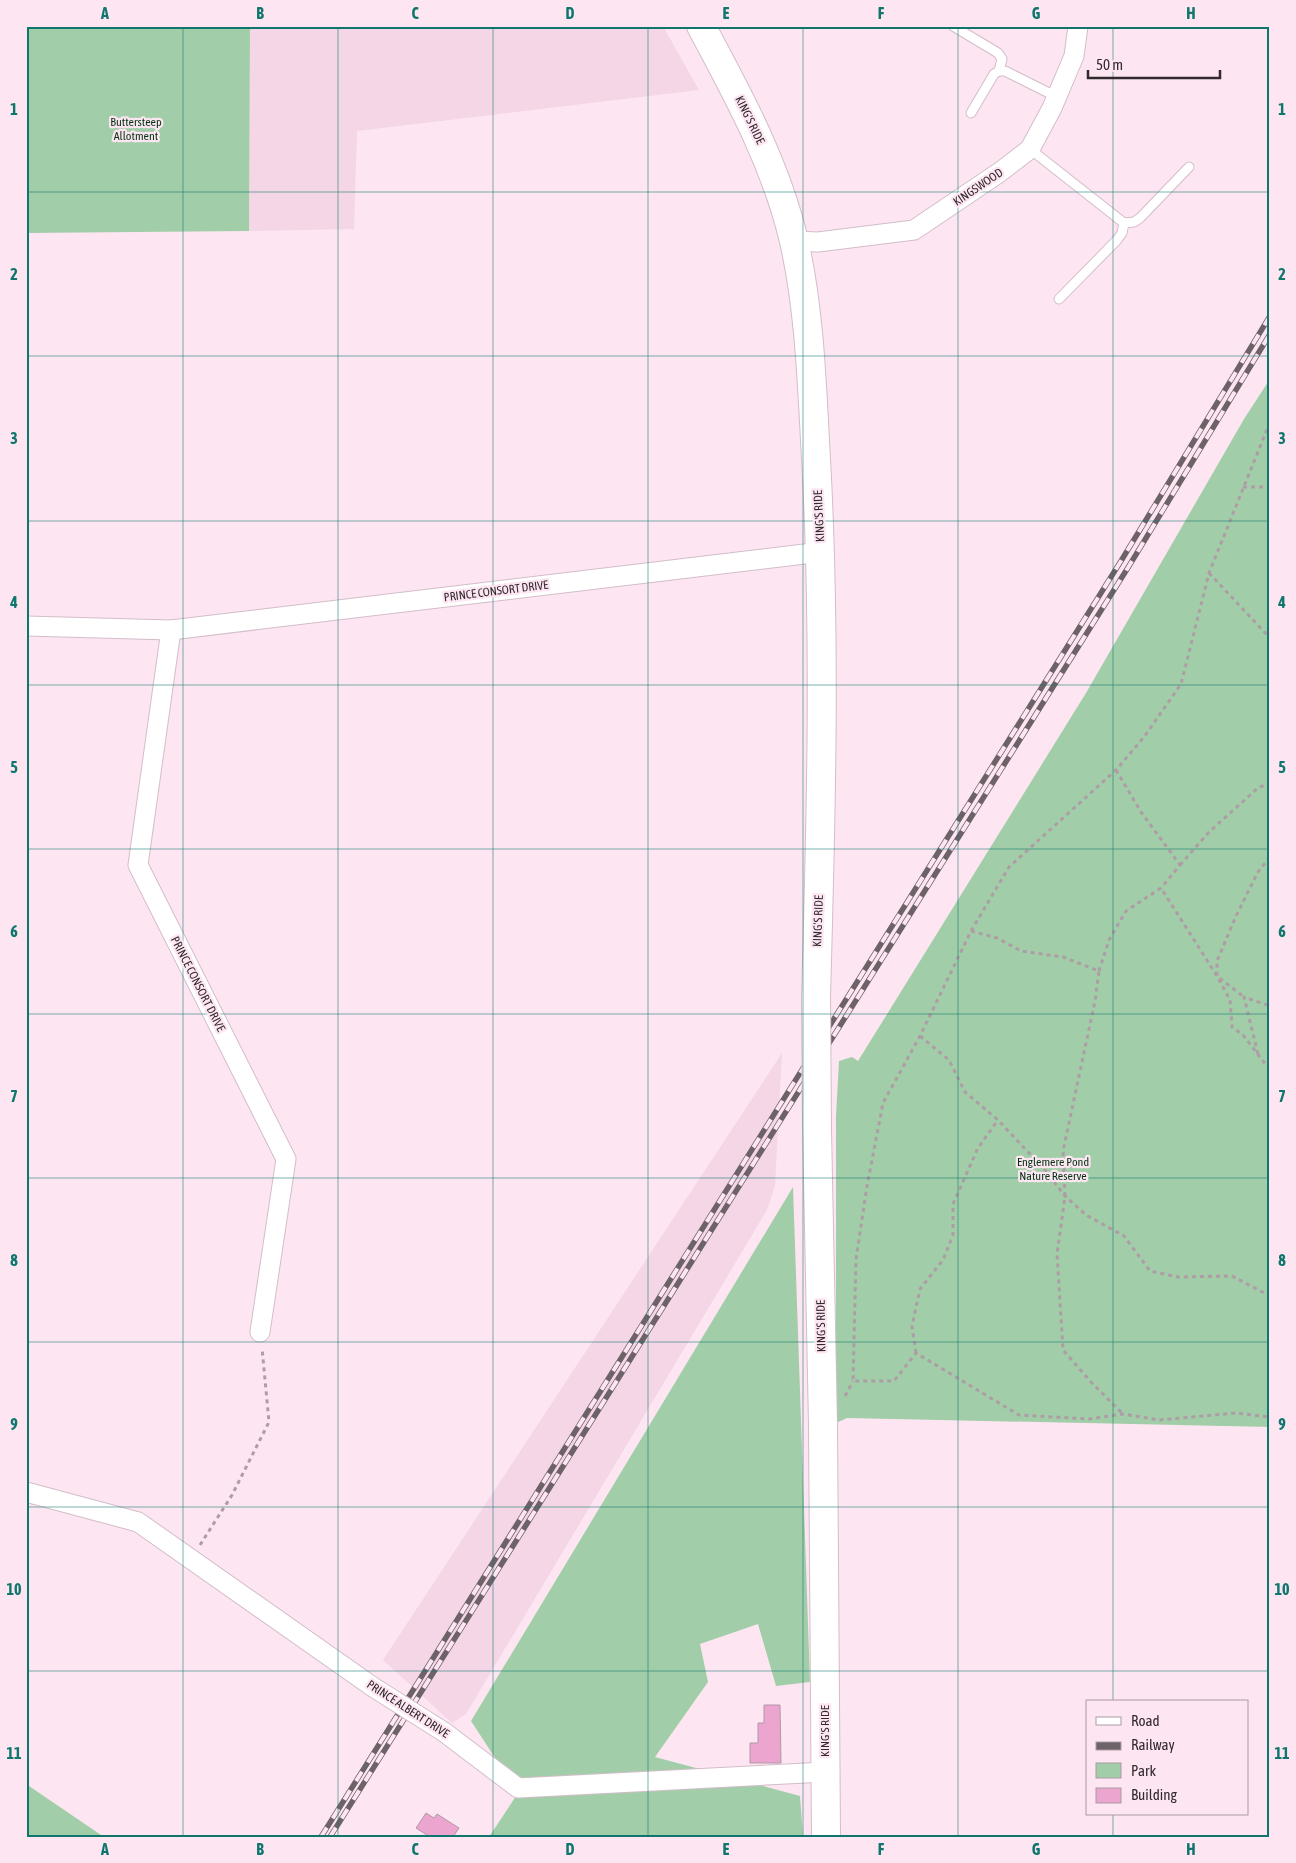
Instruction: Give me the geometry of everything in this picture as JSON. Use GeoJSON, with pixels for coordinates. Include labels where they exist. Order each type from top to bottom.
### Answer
{"type":"FeatureCollection","features":[{"type":"Feature","properties":{"kind":"main road","name":"KING'S RIDE"},"geometry":{"type":"LineString","coordinates":[[701,26],[766,153],[777,182],[794,241],[806,309],[814,414],[821,552],[821,823],[816,998],[824,1425],[826,1837]]}},
{"type":"Feature","properties":{"kind":"street","name":"KINGSWOOD"},"geometry":{"type":"LineString","coordinates":[[794,241],[818,242],[914,230],[1000,172],[1030,149],[1057,97],[1074,56],[1078,26]]}},
{"type":"Feature","properties":{"kind":"street","name":"PRINCE CONSORT DRIVE"},"geometry":{"type":"LineString","coordinates":[[26,626],[171,630],[821,552]]}},
{"type":"Feature","properties":{"kind":"street","name":"PRINCE CONSORT DRIVE"},"geometry":{"type":"LineString","coordinates":[[171,630],[138,865],[286,1159],[260,1332]]}},
{"type":"Feature","properties":{"kind":"street","name":"PRINCE ALBERT DRIVE"},"geometry":{"type":"LineString","coordinates":[[26,1492],[138,1522],[373,1687],[444,1732],[518,1788],[825,1772]]}},
{"type":"Feature","properties":{"kind":"lane"},"geometry":{"type":"LineString","coordinates":[[954,26],[998,53],[1002,59],[999,71]]}},
{"type":"Feature","properties":{"kind":"lane"},"geometry":{"type":"LineString","coordinates":[[971,113],[994,74],[999,71],[1005,71],[1057,97]]}},
{"type":"Feature","properties":{"kind":"lane"},"geometry":{"type":"LineString","coordinates":[[1030,149],[1124,223],[1134,222],[1140,218],[1189,167]]}},
{"type":"Feature","properties":{"kind":"lane"},"geometry":{"type":"LineString","coordinates":[[1059,299],[1117,240],[1122,234],[1124,223]]}},
{"type":"Feature","properties":{"kind":"path"},"geometry":{"type":"LineString","coordinates":[[998,1120],[978,1148],[952,1204],[953,1235],[943,1260],[920,1289],[912,1326],[916,1353],[894,1381],[853,1381],[856,1259],[870,1168],[883,1103],[920,1036],[971,931],[1009,867],[1116,770],[1144,737],[1181,684],[1209,572],[1270,422]]}},
{"type":"Feature","properties":{"kind":"path"},"geometry":{"type":"LineString","coordinates":[[1243,487],[1270,487]]}},
{"type":"Feature","properties":{"kind":"path"},"geometry":{"type":"LineString","coordinates":[[1209,572],[1270,638]]}},
{"type":"Feature","properties":{"kind":"path"},"geometry":{"type":"LineString","coordinates":[[1116,770],[1141,812],[1180,865]]}},
{"type":"Feature","properties":{"kind":"path"},"geometry":{"type":"LineString","coordinates":[[1123,1414],[1063,1350],[1057,1254],[1065,1196],[1063,1151],[1095,1001],[1099,971],[1109,940],[1126,911],[1161,888],[1209,832],[1259,787],[1270,784]]}},
{"type":"Feature","properties":{"kind":"path"},"geometry":{"type":"LineString","coordinates":[[1270,856],[1258,872],[1236,916],[1217,962],[1218,976],[1244,997],[1270,1006]]}},
{"type":"Feature","properties":{"kind":"path"},"geometry":{"type":"LineString","coordinates":[[1161,888],[1218,976],[1230,1000],[1232,1027],[1244,1036],[1270,1070]]}},
{"type":"Feature","properties":{"kind":"path"},"geometry":{"type":"LineString","coordinates":[[971,931],[997,938],[1021,951],[1063,957],[1099,971]]}},
{"type":"Feature","properties":{"kind":"path"},"geometry":{"type":"LineString","coordinates":[[1244,997],[1259,1055]]}},
{"type":"Feature","properties":{"kind":"path"},"geometry":{"type":"LineString","coordinates":[[920,1036],[949,1060],[965,1092],[998,1120],[1044,1169],[1065,1196],[1086,1215],[1124,1236],[1150,1271],[1178,1277],[1232,1276],[1270,1296]]}},
{"type":"Feature","properties":{"kind":"path"},"geometry":{"type":"LineString","coordinates":[[191,1559],[232,1495],[269,1422],[260,1332]]}},
{"type":"Feature","properties":{"kind":"path"},"geometry":{"type":"LineString","coordinates":[[916,1353],[1019,1415],[1089,1419],[1123,1414],[1159,1420],[1236,1413],[1270,1417]]}},
{"type":"Feature","properties":{"kind":"shaded area"},"geometry":{"type":"Polygon","coordinates":[[[250,26],[663,26],[699,90],[357,131],[354,229],[249,231],[250,26]]]}},
{"type":"Feature","properties":{"kind":"shaded area"},"geometry":{"type":"Polygon","coordinates":[[[782,1053],[775,1186],[767,1210],[466,1714],[452,1723],[383,1660],[782,1053]]]}},
{"type":"Feature","properties":{"kind":"green space","name":"Buttersteep Allotment"},"geometry":{"type":"Polygon","coordinates":[[[26,26],[250,26],[249,231],[26,233],[26,26]]]}},
{"type":"Feature","properties":{"kind":"green space","name":"Englemere Pond Nature Reserve"},"geometry":{"type":"Polygon","coordinates":[[[1270,379],[1270,1427],[847,1418],[836,1423],[836,1116],[839,1061],[852,1057],[858,1061],[1086,693],[1244,419],[1270,379]]]}},
{"type":"Feature","properties":{"kind":"green space"},"geometry":{"type":"Polygon","coordinates":[[[793,1187],[810,1682],[776,1686],[758,1624],[700,1644],[708,1682],[655,1757],[800,1796],[803,1837],[489,1837],[518,1793],[471,1721],[793,1187]]]}},
{"type":"Feature","properties":{"kind":"green space"},"geometry":{"type":"Polygon","coordinates":[[[26,1784],[104,1837],[26,1837],[26,1784]]]}},
{"type":"Feature","properties":{"kind":"building"},"geometry":{"type":"Polygon","coordinates":[[[764,1705],[780,1705],[781,1763],[750,1763],[750,1743],[758,1743],[758,1723],[764,1723],[764,1705]]]}},
{"type":"Feature","properties":{"kind":"building"},"geometry":{"type":"Polygon","coordinates":[[[426,1813],[434,1818],[437,1814],[459,1828],[453,1837],[430,1837],[416,1828],[426,1813]]]}},
{"type":"Feature","properties":{"kind":"railway"},"geometry":{"type":"LineString","coordinates":[[321,1837],[1121,561],[1270,316]]}},
{"type":"Feature","properties":{"kind":"railway"},"geometry":{"type":"LineString","coordinates":[[330,1837],[1129,566],[1270,334]]}}]}
